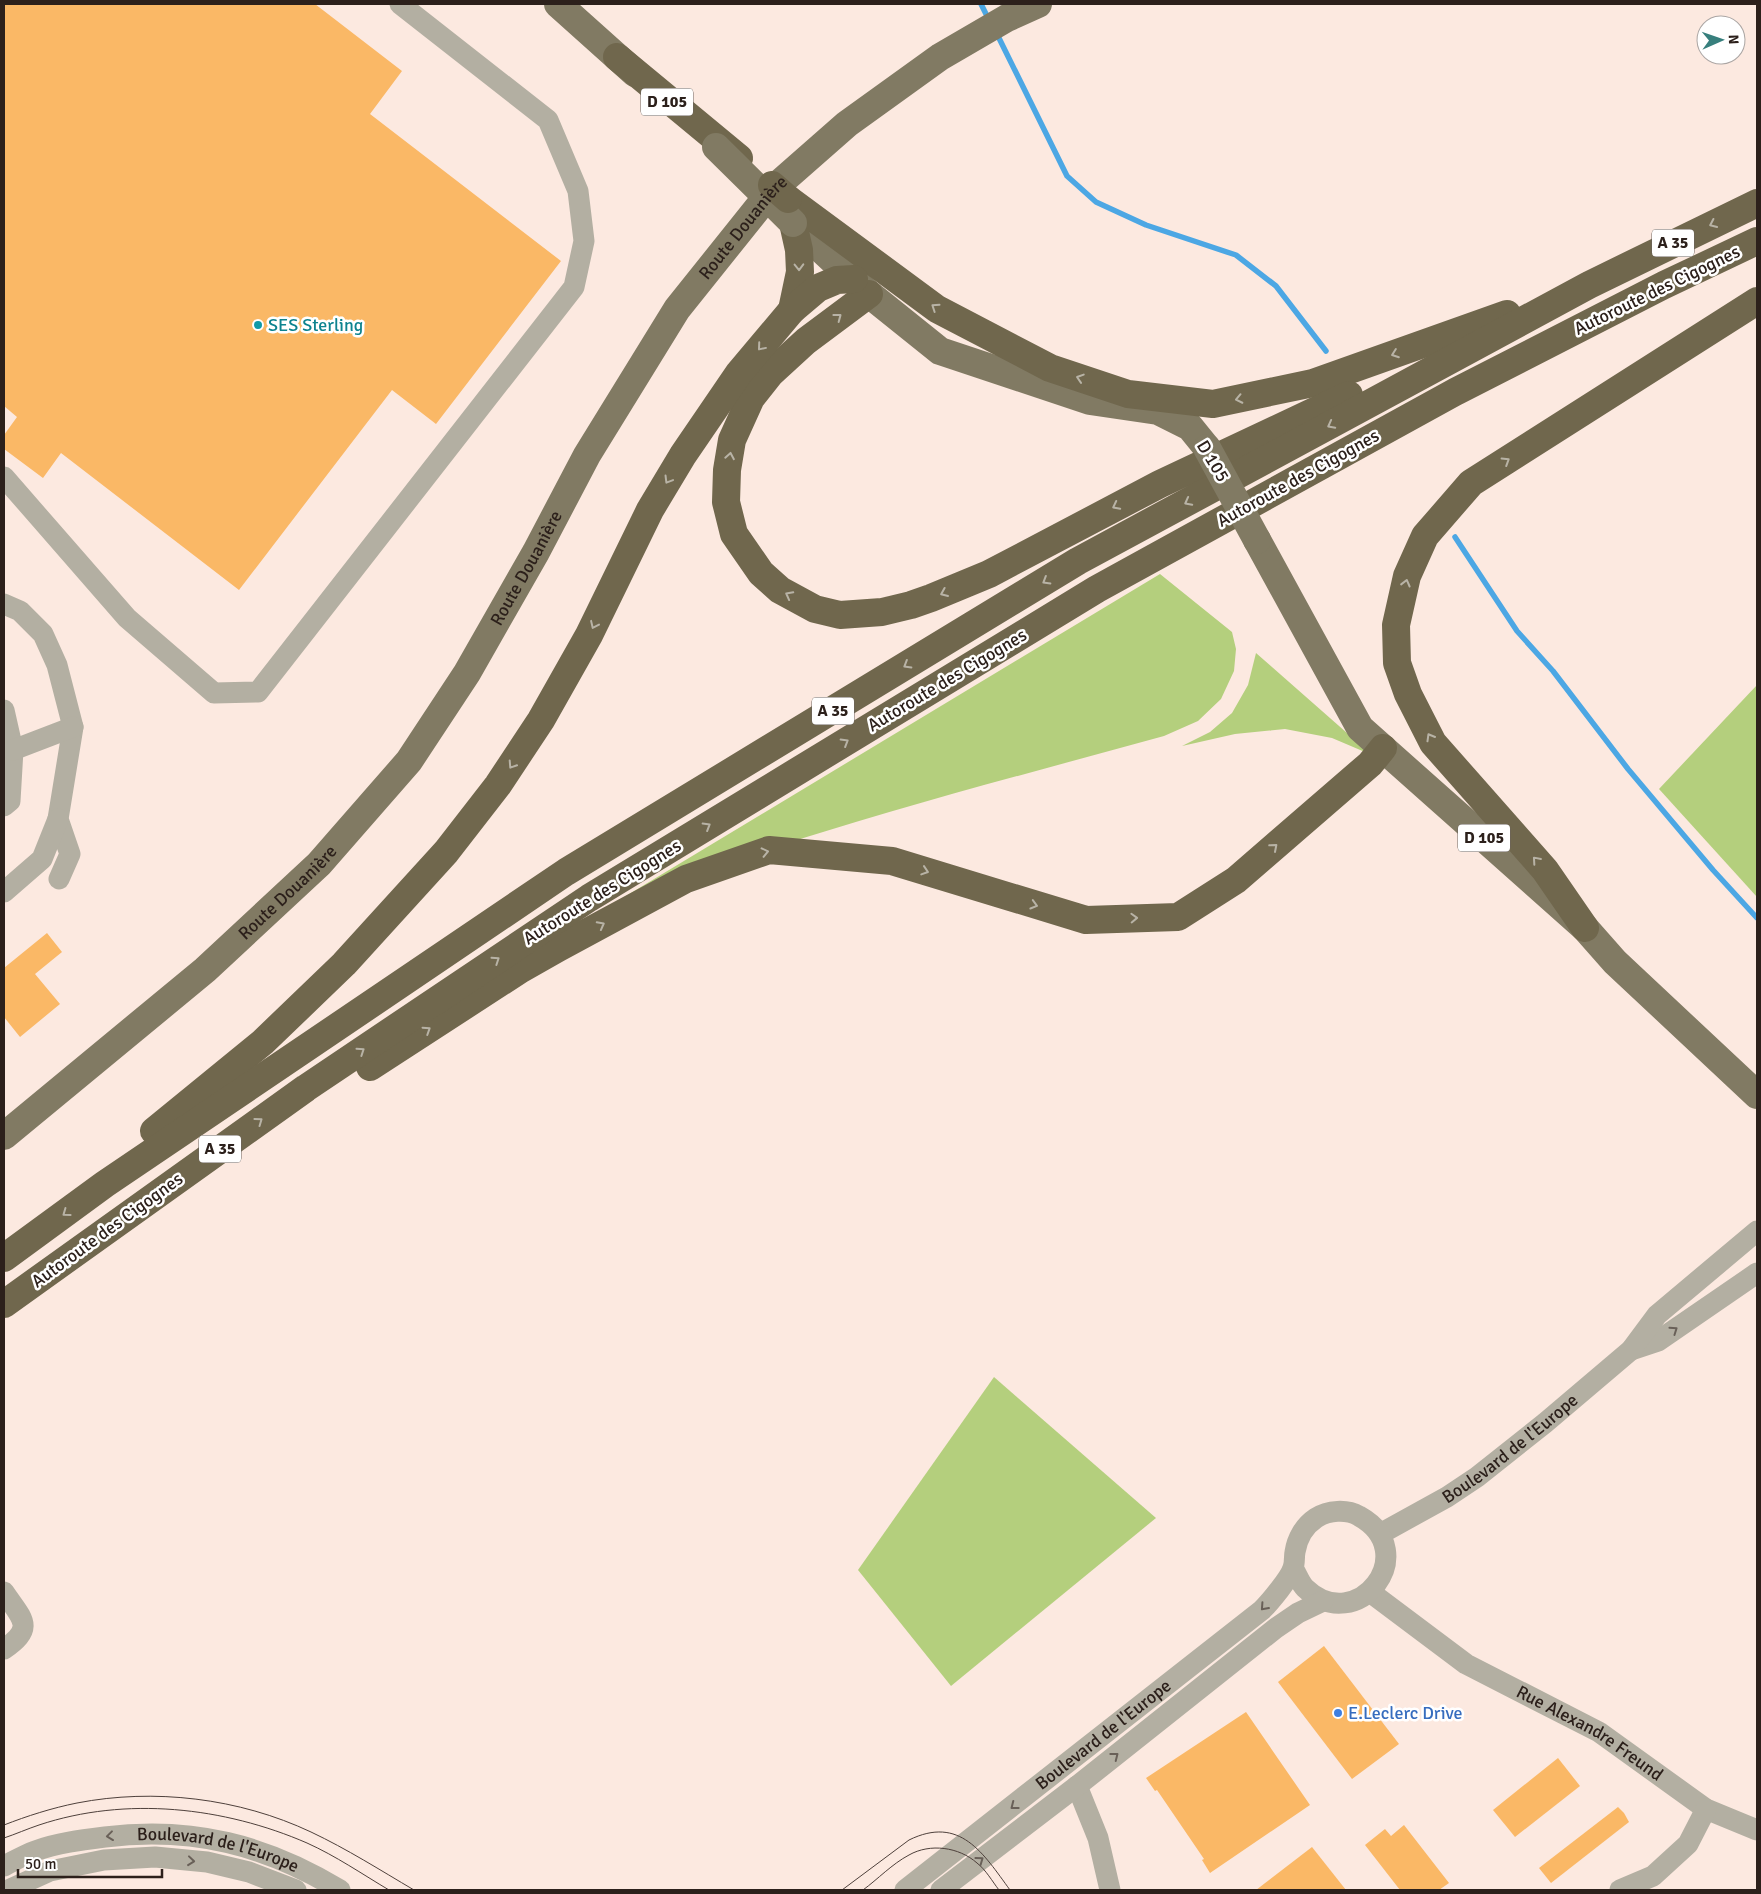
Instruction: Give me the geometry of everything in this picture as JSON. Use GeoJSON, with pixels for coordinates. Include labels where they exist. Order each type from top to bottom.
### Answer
{"type":"FeatureCollection","features":[{"type":"Feature","properties":{"kind":"highway"},"geometry":{"type":"LineString","coordinates":[[617,57],[758,173],[790,211],[937,309],[1050,368],[1128,394],[1213,404],[1313,383],[1589,285]]}},
{"type":"Feature","properties":{"kind":"highway","name":"Autoroute des Cigognes"},"geometry":{"type":"LineString","coordinates":[[4,1258],[105,1184],[566,872],[1070,566],[1589,285],[1757,203]]}},
{"type":"Feature","properties":{"kind":"highway"},"geometry":{"type":"LineString","coordinates":[[790,211],[799,250],[800,272],[792,310]]}},
{"type":"Feature","properties":{"kind":"highway","name":"Autoroute des Cigognes"},"geometry":{"type":"LineString","coordinates":[[4,1304],[306,1088],[589,898],[1097,589],[1455,392],[1664,285],[1757,241]]}},
{"type":"Feature","properties":{"kind":"highway"},"geometry":{"type":"LineString","coordinates":[[105,1184],[139,1144],[263,1042],[337,970],[452,844],[498,785],[541,720],[589,635],[650,510],[683,455],[740,374],[792,310],[818,288],[838,280],[861,287],[770,374],[752,398],[732,440],[727,470],[726,502],[734,534],[761,574],[780,590],[815,609],[840,615],[882,612],[911,605],[989,574],[1160,484],[1589,285]]}},
{"type":"Feature","properties":{"kind":"highway"},"geometry":{"type":"LineString","coordinates":[[1585,928],[1545,870],[1433,743],[1408,694],[1397,663],[1396,625],[1407,576],[1425,536],[1471,483],[1757,301]]}},
{"type":"Feature","properties":{"kind":"highway"},"geometry":{"type":"LineString","coordinates":[[306,1088],[358,1075],[521,969],[558,948],[686,879],[768,850],[892,861],[1086,920],[1178,917],[1236,880],[1370,764],[1383,748]]}},
{"type":"Feature","properties":{"kind":"main road","name":"D 105"},"geometry":{"type":"LineString","coordinates":[[558,4],[716,147],[790,211],[861,287],[940,350],[1090,401],[1158,411],[1190,427],[1207,448],[1360,728],[1585,928],[1615,962],[1757,1095]]}},
{"type":"Feature","properties":{"kind":"main road","name":"Route Douanière"},"geometry":{"type":"LineString","coordinates":[[4,1136],[205,970],[285,896],[319,864],[409,761],[467,673],[536,552],[587,455],[677,309],[774,189],[847,124],[940,57],[1007,18],[1038,4]]}},
{"type":"Feature","properties":{"kind":"street"},"geometry":{"type":"LineString","coordinates":[[4,477],[127,618],[214,693],[258,692],[574,287],[584,242],[578,191],[548,120],[400,4]]}},
{"type":"Feature","properties":{"kind":"street"},"geometry":{"type":"LineString","coordinates":[[4,604],[20,611],[43,634],[57,665],[74,727],[58,819],[42,859],[4,892]]}},
{"type":"Feature","properties":{"kind":"street"},"geometry":{"type":"LineString","coordinates":[[4,710],[12,750],[10,801],[4,806]]}},
{"type":"Feature","properties":{"kind":"street"},"geometry":{"type":"LineString","coordinates":[[12,750],[74,727]]}},
{"type":"Feature","properties":{"kind":"street"},"geometry":{"type":"LineString","coordinates":[[58,819],[70,854],[59,879]]}},
{"type":"Feature","properties":{"kind":"street","name":"Boulevard de l'Europe"},"geometry":{"type":"LineString","coordinates":[[1731,1251],[1757,1213]]}},
{"type":"Feature","properties":{"kind":"street","name":"Boulevard de l'Europe"},"geometry":{"type":"LineString","coordinates":[[1380,1534],[1447,1497],[1477,1477],[1545,1423],[1630,1350],[1657,1315],[1757,1231]]}},
{"type":"Feature","properties":{"kind":"street","name":"Boulevard de l'Europe"},"geometry":{"type":"LineString","coordinates":[[1630,1350],[1658,1341],[1757,1273]]}},
{"type":"Feature","properties":{"kind":"street"},"geometry":{"type":"LineString","coordinates":[[1342,1511],[1358,1515],[1373,1525],[1380,1534],[1385,1550],[1385,1566],[1379,1582],[1370,1592],[1347,1603],[1323,1601],[1304,1587],[1293,1568],[1296,1543],[1304,1528],[1316,1518],[1331,1512],[1342,1511]]}},
{"type":"Feature","properties":{"kind":"street","name":"Boulevard de l'Europe"},"geometry":{"type":"LineString","coordinates":[[905,1890],[1262,1610],[1293,1568]]}},
{"type":"Feature","properties":{"kind":"street"},"geometry":{"type":"LineString","coordinates":[[4,1592],[24,1622],[24,1628],[21,1635],[4,1649]]}},
{"type":"Feature","properties":{"kind":"street","name":"Rue Alexandre Freund"},"geometry":{"type":"LineString","coordinates":[[1370,1592],[1466,1664],[1599,1732],[1706,1810],[1757,1830]]}},
{"type":"Feature","properties":{"kind":"street","name":"Boulevard de l'Europe"},"geometry":{"type":"LineString","coordinates":[[941,1890],[1077,1786],[1276,1628],[1298,1613],[1323,1601]]}},
{"type":"Feature","properties":{"kind":"street"},"geometry":{"type":"LineString","coordinates":[[1077,1786],[1098,1838],[1110,1890]]}},
{"type":"Feature","properties":{"kind":"street"},"geometry":{"type":"LineString","coordinates":[[1620,1890],[1653,1876],[1688,1844],[1706,1810]]}},
{"type":"Feature","properties":{"kind":"street","name":"Boulevard de l'Europe"},"geometry":{"type":"LineString","coordinates":[[4,1866],[34,1852],[75,1840],[121,1835],[168,1833],[202,1837],[252,1848],[290,1862],[340,1890]]}},
{"type":"Feature","properties":{"kind":"street","name":"Boulevard de l'Europe"},"geometry":{"type":"LineString","coordinates":[[8,1890],[50,1871],[104,1860],[155,1857],[207,1862],[249,1872],[296,1890]]}},
{"type":"Feature","properties":{"kind":"green space"},"geometry":{"type":"Polygon","coordinates":[[[1160,574],[1232,632],[1236,649],[1234,671],[1221,699],[1198,721],[1164,736],[930,800],[756,853],[699,873],[596,914],[1160,574]]]}},
{"type":"Feature","properties":{"kind":"green space"},"geometry":{"type":"Polygon","coordinates":[[[1256,653],[1372,755],[1332,738],[1285,729],[1235,734],[1182,746],[1210,732],[1232,713],[1248,685],[1256,653]]]}},
{"type":"Feature","properties":{"kind":"green space"},"geometry":{"type":"Polygon","coordinates":[[[1757,685],[1757,897],[1659,789],[1757,685]]]}},
{"type":"Feature","properties":{"kind":"green space"},"geometry":{"type":"Polygon","coordinates":[[[994,1377],[1156,1518],[951,1686],[858,1570],[994,1377]]]}},
{"type":"Feature","properties":{"kind":"building","name":"SES Sterling"},"geometry":{"type":"Polygon","coordinates":[[[4,4],[315,4],[402,71],[370,114],[561,261],[436,424],[392,390],[239,590],[61,453],[43,478],[4,449],[4,435],[17,417],[4,406],[4,4]]]}},
{"type":"Feature","properties":{"kind":"building"},"geometry":{"type":"Polygon","coordinates":[[[47,933],[62,952],[35,974],[60,1004],[20,1037],[4,1017],[4,968],[47,933]]]}},
{"type":"Feature","properties":{"kind":"building","name":"E.Leclerc Drive"},"geometry":{"type":"Polygon","coordinates":[[[1324,1646],[1399,1744],[1352,1779],[1278,1682],[1324,1646]]]}},
{"type":"Feature","properties":{"kind":"building"},"geometry":{"type":"Polygon","coordinates":[[[1246,1712],[1310,1805],[1210,1873],[1202,1860],[1204,1859],[1157,1790],[1155,1791],[1146,1778],[1246,1712]]]}},
{"type":"Feature","properties":{"kind":"building"},"geometry":{"type":"Polygon","coordinates":[[[1558,1758],[1580,1786],[1515,1837],[1493,1810],[1558,1758]]]}},
{"type":"Feature","properties":{"kind":"building"},"geometry":{"type":"Polygon","coordinates":[[[1618,1807],[1629,1822],[1551,1883],[1539,1868],[1618,1807]]]}},
{"type":"Feature","properties":{"kind":"building"},"geometry":{"type":"Polygon","coordinates":[[[1404,1825],[1449,1883],[1439,1890],[1400,1890],[1365,1845],[1385,1829],[1391,1836],[1404,1825]]]}},
{"type":"Feature","properties":{"kind":"building"},"geometry":{"type":"Polygon","coordinates":[[[1312,1847],[1346,1890],[1256,1890],[1312,1847]]]}},
{"type":"Feature","properties":{"kind":"waterway"},"geometry":{"type":"LineString","coordinates":[[981,4],[989,20]]}},
{"type":"Feature","properties":{"kind":"waterway"},"geometry":{"type":"LineString","coordinates":[[996,32],[1067,176],[1096,202],[1146,225],[1236,255],[1276,286],[1326,351]]}},
{"type":"Feature","properties":{"kind":"waterway"},"geometry":{"type":"LineString","coordinates":[[1455,537],[1517,631],[1553,671],[1628,769],[1713,870],[1757,918]]}},
{"type":"Feature","properties":{"kind":"tram line"},"geometry":{"type":"LineString","coordinates":[[4,1825],[58,1807],[106,1799],[136,1796],[196,1799],[226,1804],[283,1820],[338,1845],[414,1890]]}},
{"type":"Feature","properties":{"kind":"tram line"},"geometry":{"type":"LineString","coordinates":[[4,1838],[39,1825],[72,1816],[106,1811],[140,1808],[209,1814],[242,1821],[307,1843],[339,1859],[389,1890]]}},
{"type":"Feature","properties":{"kind":"tram line"},"geometry":{"type":"LineString","coordinates":[[842,1890],[909,1840],[927,1833],[942,1832],[956,1835],[980,1851],[1010,1890]]}},
{"type":"Feature","properties":{"kind":"tram line"},"geometry":{"type":"LineString","coordinates":[[863,1890],[909,1855],[917,1851],[935,1848],[953,1850],[970,1858],[983,1869],[999,1890]]}},
{"type":"Feature","properties":{"kind":"place","name":"SES Sterling"},"geometry":{"type":"Point","coordinates":[258,325]}},
{"type":"Feature","properties":{"kind":"place","name":"E.Leclerc Drive"},"geometry":{"type":"Point","coordinates":[1338,1713]}}]}
